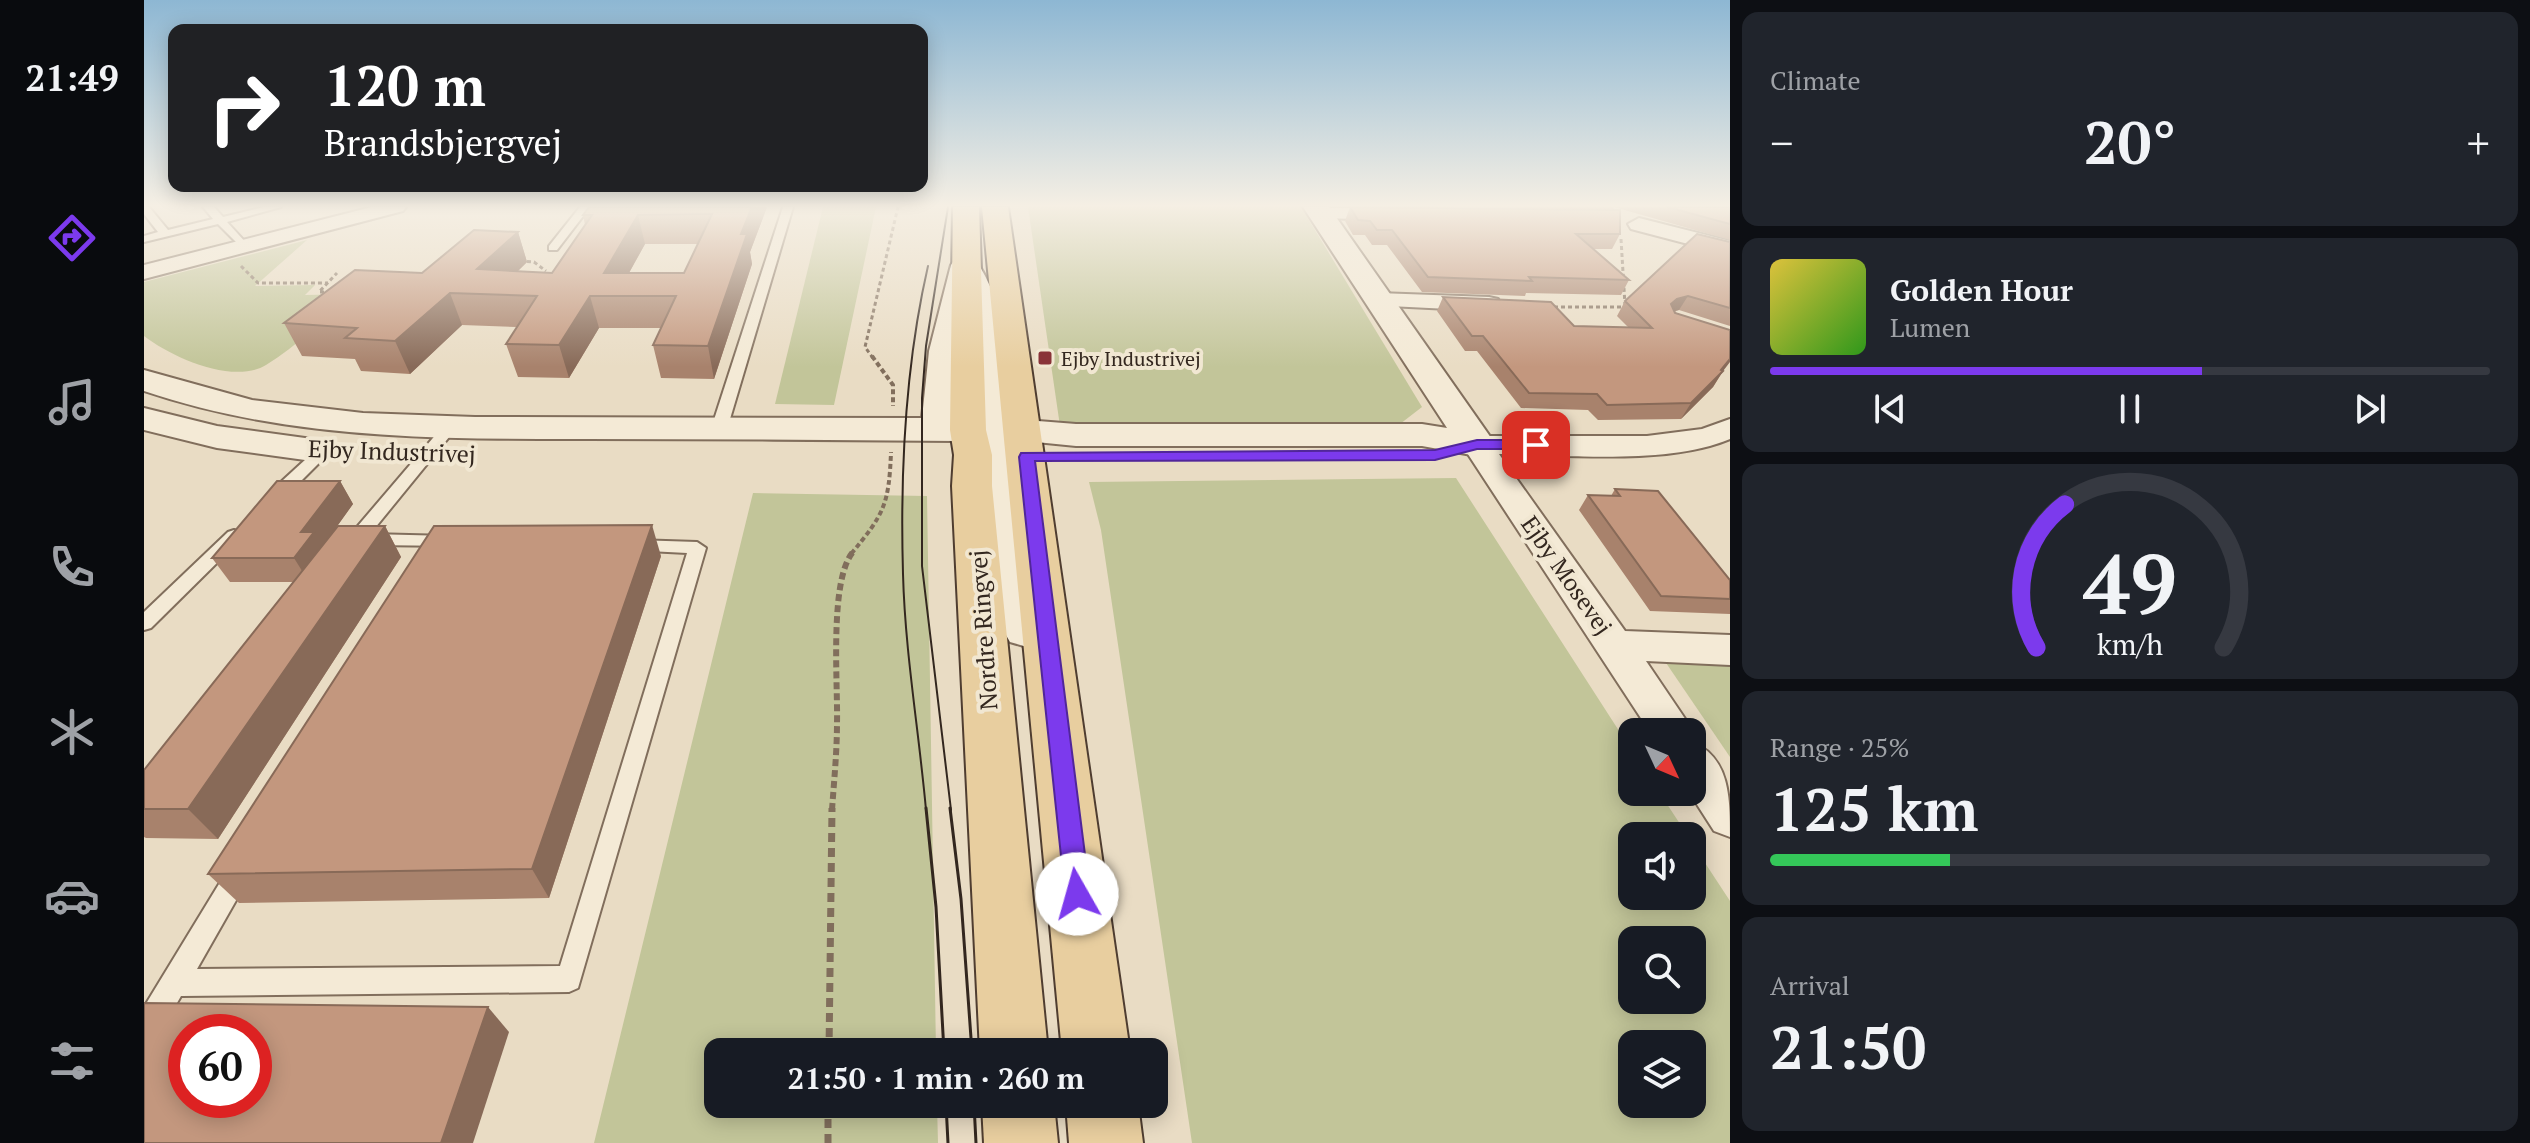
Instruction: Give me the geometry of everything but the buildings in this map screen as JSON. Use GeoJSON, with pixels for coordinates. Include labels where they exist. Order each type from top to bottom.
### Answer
{"type":"FeatureCollection","features":[{"type":"Feature","properties":{"kind":"main road"},"geometry":{"type":"LineString","coordinates":[[965,260],[965,265]]}},
{"type":"Feature","properties":{"kind":"main road","name":"Nordre Ringvej"},"geometry":{"type":"LineString","coordinates":[[994,260],[989,441],[1063,768],[1094,1038]]}},
{"type":"Feature","properties":{"kind":"main road","name":"Nordre Ringvej"},"geometry":{"type":"LineString","coordinates":[[989,441],[972,486],[1013,1038]]}},
{"type":"Feature","properties":{"kind":"main road"},"geometry":{"type":"LineString","coordinates":[[1019,1118],[1021,1143]]}},
{"type":"Feature","properties":{"kind":"main road"},"geometry":{"type":"LineString","coordinates":[[1103,1118],[1106,1143]]}},
{"type":"Feature","properties":{"kind":"street"},"geometry":{"type":"LineString","coordinates":[[144,272],[190,260]]}},
{"type":"Feature","properties":{"kind":"street","name":"Ejby Mosevej"},"geometry":{"type":"LineString","coordinates":[[1352,260],[1664,718]]}},
{"type":"Feature","properties":{"kind":"street"},"geometry":{"type":"LineString","coordinates":[[965,265],[981,304],[990,348],[989,441]]}},
{"type":"Feature","properties":{"kind":"street"},"geometry":{"type":"LineString","coordinates":[[965,265],[945,351],[989,441]]}},
{"type":"Feature","properties":{"kind":"street"},"geometry":{"type":"LineString","coordinates":[[1378,300],[1554,307]]}},
{"type":"Feature","properties":{"kind":"street","name":"Ejby Industrivej"},"geometry":{"type":"LineString","coordinates":[[144,380],[182,394],[258,412],[349,423],[449,428],[719,429],[891,441]]}},
{"type":"Feature","properties":{"kind":"street","name":"Ejby Industrivej"},"geometry":{"type":"LineString","coordinates":[[144,419],[217,437],[323,451],[423,456],[891,441],[989,441],[1435,455],[1477,445]]}},
{"type":"Feature","properties":{"kind":"street"},"geometry":{"type":"LineString","coordinates":[[1477,445],[1657,445],[1694,441],[1730,428]]}},
{"type":"Feature","properties":{"kind":"street"},"geometry":{"type":"LineString","coordinates":[[1615,645],[1730,650]]}},
{"type":"Feature","properties":{"kind":"street"},"geometry":{"type":"LineString","coordinates":[[1706,781],[1730,817]]}},
{"type":"Feature","properties":{"kind":"lane"},"geometry":{"type":"LineString","coordinates":[[719,429],[771,260]]}},
{"type":"Feature","properties":{"kind":"lane"},"geometry":{"type":"LineString","coordinates":[[337,563],[449,428]]}},
{"type":"Feature","properties":{"kind":"lane"},"geometry":{"type":"LineString","coordinates":[[267,505],[323,451]]}},
{"type":"Feature","properties":{"kind":"lane"},"geometry":{"type":"LineString","coordinates":[[144,623],[245,526]]}},
{"type":"Feature","properties":{"kind":"lane"},"geometry":{"type":"LineString","coordinates":[[356,538],[467,543]]}},
{"type":"Feature","properties":{"kind":"lane"},"geometry":{"type":"LineString","coordinates":[[421,569],[437,542]]}},
{"type":"Feature","properties":{"kind":"lane"},"geometry":{"type":"LineString","coordinates":[[174,983],[569,979],[697,548],[605,546]]}},
{"type":"Feature","properties":{"kind":"lane"},"geometry":{"type":"LineString","coordinates":[[144,1033],[254,849]]}},
{"type":"Feature","properties":{"kind":"path"},"geometry":{"type":"LineString","coordinates":[[242,260],[258,283],[328,283]]}},
{"type":"Feature","properties":{"kind":"path"},"geometry":{"type":"LineString","coordinates":[[517,260],[534,262],[546,271]]}},
{"type":"Feature","properties":{"kind":"path"},"geometry":{"type":"LineString","coordinates":[[829,1038],[830,836],[837,727],[838,601],[845,561],[881,518],[890,481],[893,385],[865,347],[885,260]]}},
{"type":"Feature","properties":{"kind":"path"},"geometry":{"type":"LineString","coordinates":[[1625,307],[1628,260]]}},
{"type":"Feature","properties":{"kind":"path"},"geometry":{"type":"LineString","coordinates":[[333,292],[319,292],[337,273]]}},
{"type":"Feature","properties":{"kind":"path"},"geometry":{"type":"LineString","coordinates":[[1554,307],[1625,307],[1638,310]]}},
{"type":"Feature","properties":{"kind":"path"},"geometry":{"type":"LineString","coordinates":[[828,1118],[828,1143]]}},
{"type":"Feature","properties":{"kind":"green space"},"geometry":{"type":"Polygon","coordinates":[[[228,260],[284,260],[255,286],[315,285],[305,295],[354,294],[266,365],[237,372],[186,360],[144,336],[144,282],[228,260]]]}},
{"type":"Feature","properties":{"kind":"green space"},"geometry":{"type":"Polygon","coordinates":[[[810,260],[865,260],[834,405],[775,404],[810,260]]]}},
{"type":"Feature","properties":{"kind":"green space"},"geometry":{"type":"Polygon","coordinates":[[[1036,260],[1333,260],[1422,407],[1400,424],[1060,426],[1036,260]]]}},
{"type":"Feature","properties":{"kind":"green space"},"geometry":{"type":"Polygon","coordinates":[[[1456,478],[1618,729],[1618,806],[1668,806],[1679,822],[1618,822],[1618,910],[1706,910],[1706,864],[1730,901],[1730,1143],[1192,1143],[1101,530],[1089,482],[1456,478]]]}},
{"type":"Feature","properties":{"kind":"green space"},"geometry":{"type":"Polygon","coordinates":[[[753,493],[927,496],[936,1038],[704,1038],[704,1118],[937,1118],[938,1143],[594,1143],[753,493]]]}},
{"type":"Feature","properties":{"kind":"green space"},"geometry":{"type":"Polygon","coordinates":[[[1662,657],[1730,660],[1730,757],[1662,657]]]}},
{"type":"Feature","properties":{"kind":"tram line"},"geometry":{"type":"LineString","coordinates":[[940,260],[926,346],[922,398],[922,566],[951,810]]}},
{"type":"Feature","properties":{"kind":"tram line"},"geometry":{"type":"LineString","coordinates":[[926,810],[906,633],[902,496],[909,380],[928,266]]}},
{"type":"Feature","properties":{"kind":"tram line"},"geometry":{"type":"LineString","coordinates":[[926,808],[936,907],[943,1038]]}},
{"type":"Feature","properties":{"kind":"tram line"},"geometry":{"type":"LineString","coordinates":[[950,808],[961,899],[971,1038]]}},
{"type":"Feature","properties":{"kind":"tram line"},"geometry":{"type":"LineString","coordinates":[[947,1118],[948,1143]]}},
{"type":"Feature","properties":{"kind":"tram line"},"geometry":{"type":"LineString","coordinates":[[975,1118],[976,1143]]}},
{"type":"Feature","properties":{"kind":"place","name":"Ejby Industrivej"},"geometry":{"type":"Point","coordinates":[1045,358]}},
{"type":"Feature","properties":{"kind":"route"},"geometry":{"type":"LineString","coordinates":[[1077,894],[1026,457],[1435,455],[1477,445],[1536,445]]}}]}
